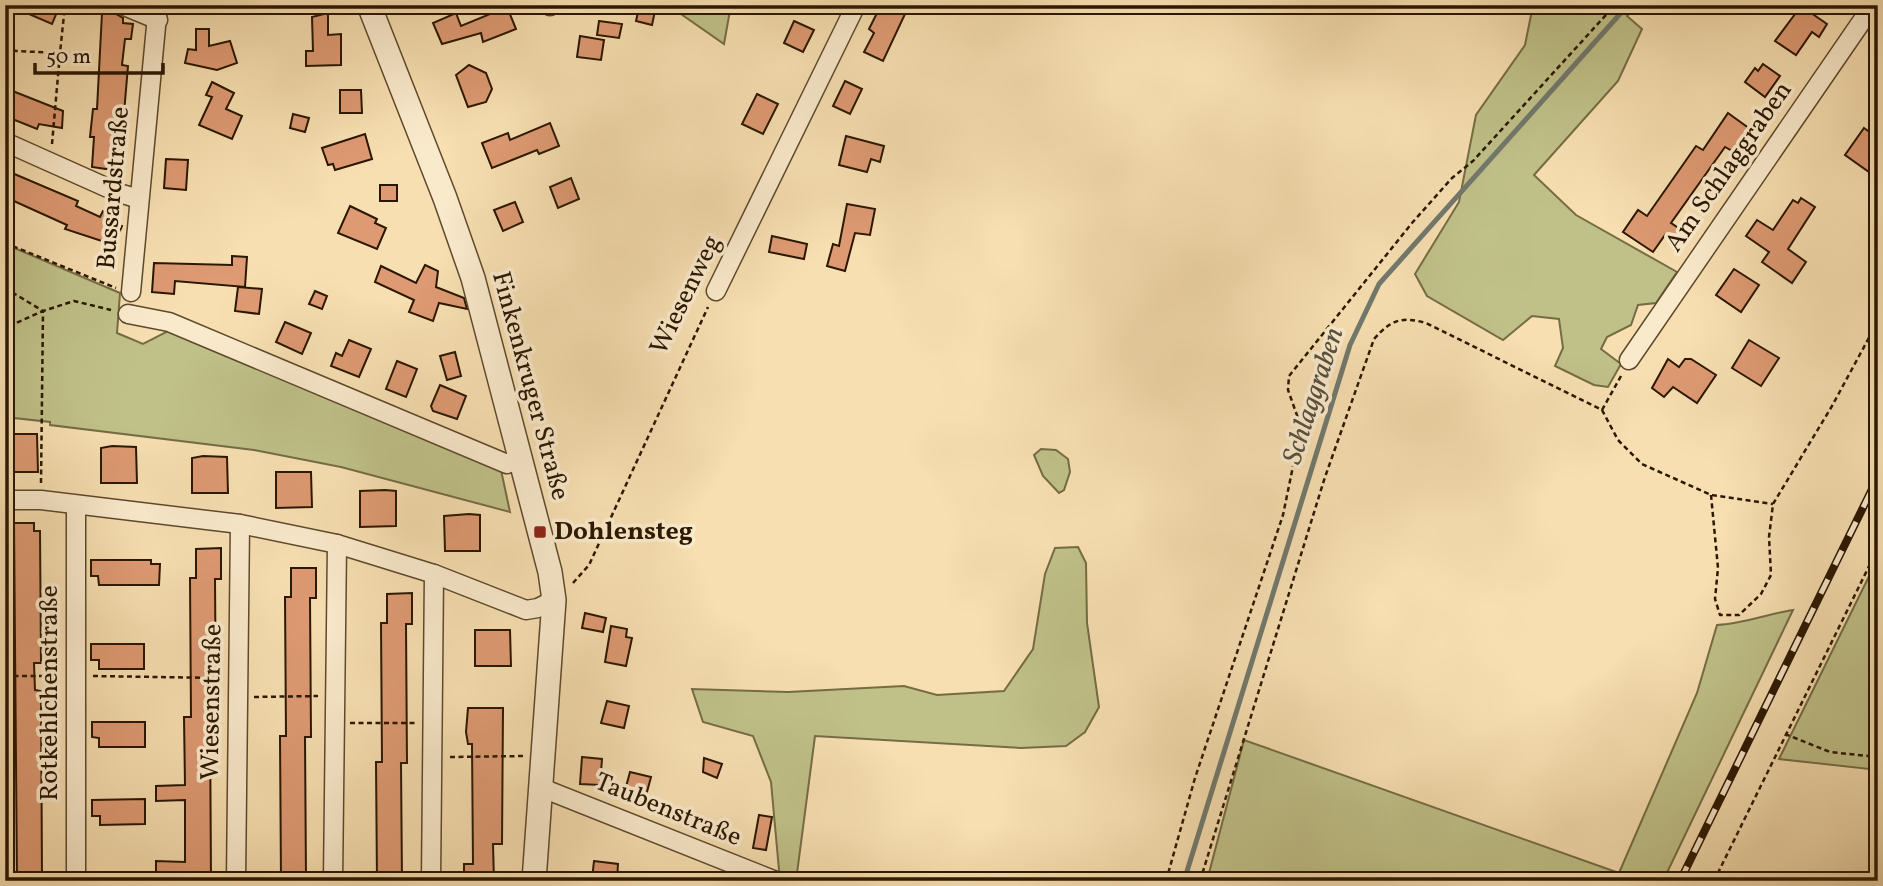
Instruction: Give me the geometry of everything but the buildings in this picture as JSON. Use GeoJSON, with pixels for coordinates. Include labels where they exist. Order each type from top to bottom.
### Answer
{"type":"FeatureCollection","features":[{"type":"Feature","properties":{"kind":"street"},"geometry":{"type":"LineString","coordinates":[[122,5],[158,13]]}},
{"type":"Feature","properties":{"kind":"street","name":"Finkenkruger Straße"},"geometry":{"type":"LineString","coordinates":[[369,5],[445,198],[469,267],[521,458],[554,600],[534,881]]}},
{"type":"Feature","properties":{"kind":"street","name":"Wiesenweg"},"geometry":{"type":"LineString","coordinates":[[716,291],[856,5]]}},
{"type":"Feature","properties":{"kind":"street","name":"Am Schlaggraben"},"geometry":{"type":"LineString","coordinates":[[1629,360],[1873,5]]}},
{"type":"Feature","properties":{"kind":"street","name":"Bussardstraße"},"geometry":{"type":"LineString","coordinates":[[131,292],[158,13]]}},
{"type":"Feature","properties":{"kind":"street"},"geometry":{"type":"LineString","coordinates":[[5,142],[139,199]]}},
{"type":"Feature","properties":{"kind":"street"},"geometry":{"type":"LineString","coordinates":[[128,314],[169,322],[507,464],[521,458]]}},
{"type":"Feature","properties":{"kind":"street"},"geometry":{"type":"LineString","coordinates":[[5,500],[41,500],[240,524],[337,544],[435,574],[526,610],[538,608],[554,600]]}},
{"type":"Feature","properties":{"kind":"street","name":"Rotkehlchenstraße"},"geometry":{"type":"LineString","coordinates":[[76,505],[76,881]]}},
{"type":"Feature","properties":{"kind":"street","name":"Wiesenstraße"},"geometry":{"type":"LineString","coordinates":[[236,881],[240,524]]}},
{"type":"Feature","properties":{"kind":"street"},"geometry":{"type":"LineString","coordinates":[[333,881],[333,696],[337,544]]}},
{"type":"Feature","properties":{"kind":"street"},"geometry":{"type":"LineString","coordinates":[[431,881],[435,574]]}},
{"type":"Feature","properties":{"kind":"street","name":"Taubenstraße"},"geometry":{"type":"LineString","coordinates":[[542,788],[776,881]]}},
{"type":"Feature","properties":{"kind":"path"},"geometry":{"type":"LineString","coordinates":[[50,163],[65,5]]}},
{"type":"Feature","properties":{"kind":"path"},"geometry":{"type":"LineString","coordinates":[[1166,881],[1195,778],[1283,515],[1300,438],[1299,421],[1288,390],[1289,376],[1412,223],[1452,178],[1473,161],[1615,5]]}},
{"type":"Feature","properties":{"kind":"path"},"geometry":{"type":"LineString","coordinates":[[5,47],[16,51],[60,53]]}},
{"type":"Feature","properties":{"kind":"path"},"geometry":{"type":"LineString","coordinates":[[5,243],[131,292]]}},
{"type":"Feature","properties":{"kind":"path"},"geometry":{"type":"LineString","coordinates":[[5,288],[43,311]]}},
{"type":"Feature","properties":{"kind":"path","name":"Wiesenweg"},"geometry":{"type":"LineString","coordinates":[[554,600],[589,565],[716,291]]}},
{"type":"Feature","properties":{"kind":"path"},"geometry":{"type":"LineString","coordinates":[[5,328],[43,311],[74,302],[128,314]]}},
{"type":"Feature","properties":{"kind":"path"},"geometry":{"type":"LineString","coordinates":[[41,500],[43,311]]}},
{"type":"Feature","properties":{"kind":"path"},"geometry":{"type":"LineString","coordinates":[[1200,881],[1325,477],[1374,339],[1388,323],[1405,317],[1426,323],[1602,410],[1618,440],[1642,464],[1711,495],[1773,504]]}},
{"type":"Feature","properties":{"kind":"path"},"geometry":{"type":"LineString","coordinates":[[1711,495],[1718,568],[1714,599],[1720,615],[1739,615],[1761,594],[1771,575],[1769,537],[1773,504],[1832,406],[1878,321]]}},
{"type":"Feature","properties":{"kind":"path"},"geometry":{"type":"LineString","coordinates":[[1602,410],[1629,360]]}},
{"type":"Feature","properties":{"kind":"path"},"geometry":{"type":"LineString","coordinates":[[1714,881],[1878,548]]}},
{"type":"Feature","properties":{"kind":"path"},"geometry":{"type":"LineString","coordinates":[[5,676],[238,678]]}},
{"type":"Feature","properties":{"kind":"path"},"geometry":{"type":"LineString","coordinates":[[237,698],[333,696]]}},
{"type":"Feature","properties":{"kind":"path"},"geometry":{"type":"LineString","coordinates":[[333,723],[432,723]]}},
{"type":"Feature","properties":{"kind":"path"},"geometry":{"type":"LineString","coordinates":[[1785,734],[1830,752],[1878,757]]}},
{"type":"Feature","properties":{"kind":"path"},"geometry":{"type":"LineString","coordinates":[[431,757],[544,756]]}},
{"type":"Feature","properties":{"kind":"green space"},"geometry":{"type":"Polygon","coordinates":[[[668,5],[731,5],[724,44],[668,5]]]}},
{"type":"Feature","properties":{"kind":"green space"},"geometry":{"type":"Polygon","coordinates":[[[1533,5],[1637,5],[1627,16],[1642,29],[1618,81],[1534,175],[1576,215],[1677,272],[1656,303],[1638,305],[1631,325],[1607,337],[1601,349],[1621,364],[1608,387],[1594,385],[1555,366],[1563,348],[1559,319],[1532,316],[1503,340],[1427,296],[1415,274],[1459,202],[1476,115],[1525,45],[1533,5]]]}},
{"type":"Feature","properties":{"kind":"green space"},"geometry":{"type":"Polygon","coordinates":[[[5,244],[120,293],[117,333],[143,344],[170,330],[501,470],[510,512],[341,467],[254,450],[5,417],[5,244]]]}},
{"type":"Feature","properties":{"kind":"green space"},"geometry":{"type":"Polygon","coordinates":[[[1041,449],[1056,450],[1068,459],[1070,472],[1064,490],[1059,493],[1043,476],[1034,455],[1041,449]]]}},
{"type":"Feature","properties":{"kind":"green space"},"geometry":{"type":"Polygon","coordinates":[[[1078,547],[1086,563],[1087,623],[1099,707],[1085,732],[1066,746],[1021,748],[815,736],[796,881],[780,881],[771,782],[753,736],[703,722],[692,689],[788,692],[904,686],[937,695],[1004,691],[1033,649],[1045,574],[1055,548],[1078,547]]]}},
{"type":"Feature","properties":{"kind":"green space"},"geometry":{"type":"Polygon","coordinates":[[[1878,558],[1878,770],[1779,759],[1878,558]]]}},
{"type":"Feature","properties":{"kind":"green space"},"geometry":{"type":"Polygon","coordinates":[[[1793,610],[1663,881],[1217,881],[1208,877],[1244,740],[1619,873],[1697,693],[1717,625],[1793,610]]]}},
{"type":"Feature","properties":{"kind":"waterway","name":"Schlaggraben"},"geometry":{"type":"LineString","coordinates":[[1184,881],[1350,345],[1379,284],[1628,5]]}},
{"type":"Feature","properties":{"kind":"railway"},"geometry":{"type":"LineString","coordinates":[[1680,881],[1878,477]]}},
{"type":"Feature","properties":{"kind":"place","name":"Dohlensteg"},"geometry":{"type":"Point","coordinates":[540,532]}}]}
